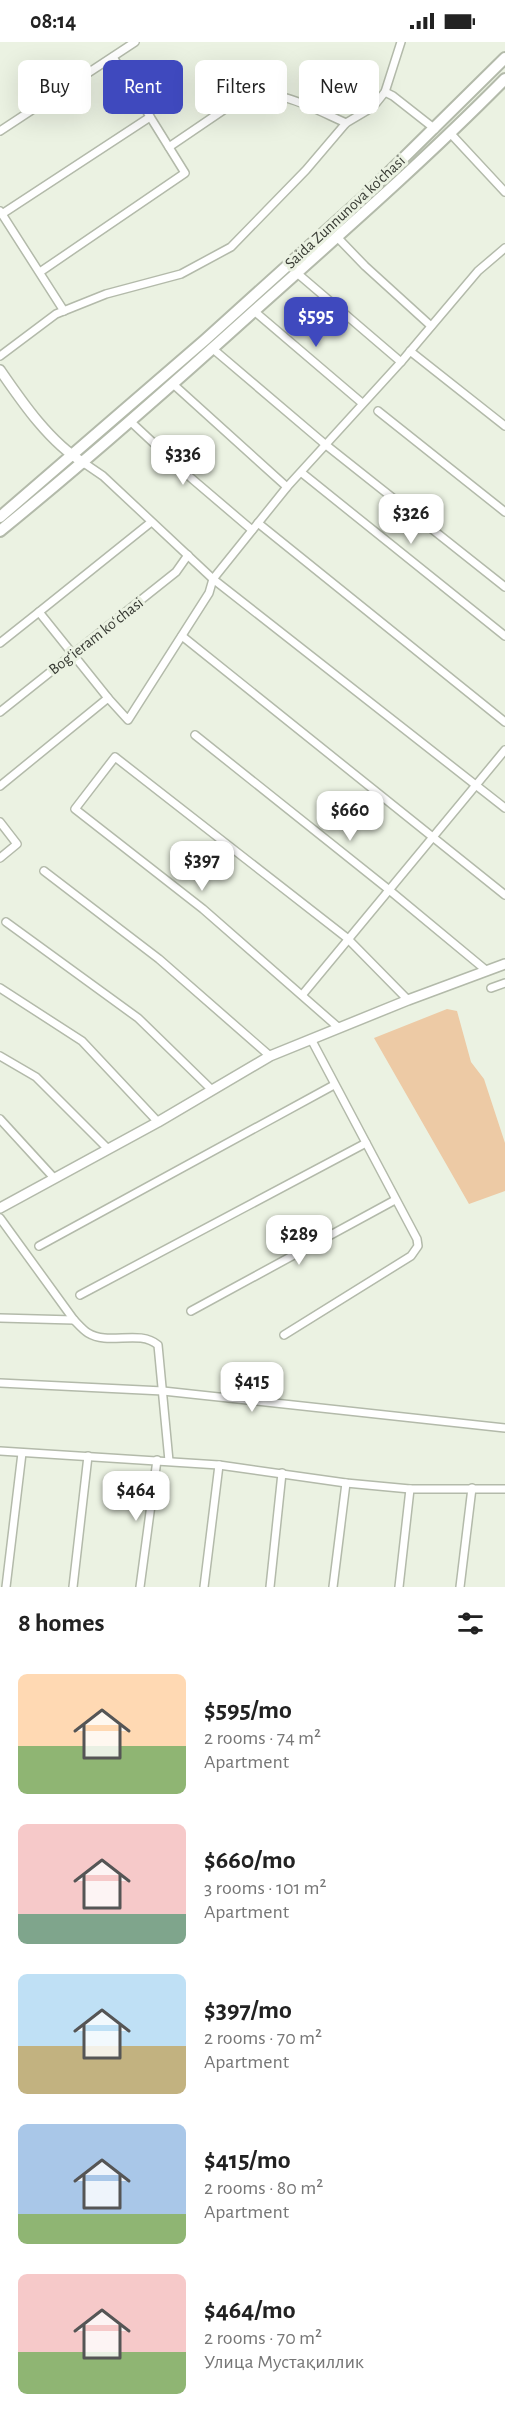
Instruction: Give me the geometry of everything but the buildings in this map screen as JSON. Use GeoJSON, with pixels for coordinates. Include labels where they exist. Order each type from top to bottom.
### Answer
{"type":"FeatureCollection","features":[{"type":"Feature","properties":{"kind":"main road","name":"Saida Zunnunova ko'chasi"},"geometry":{"type":"LineString","coordinates":[[0,517],[72,457],[358,202],[505,58]]}},
{"type":"Feature","properties":{"kind":"main road","name":"Saida Zunnunova ko'chasi"},"geometry":{"type":"LineString","coordinates":[[0,531],[84,463],[213,349],[451,134],[505,79]]}},
{"type":"Feature","properties":{"kind":"street"},"geometry":{"type":"LineString","coordinates":[[0,131],[135,42]]}},
{"type":"Feature","properties":{"kind":"street"},"geometry":{"type":"LineString","coordinates":[[0,356],[56,314],[106,294],[182,274],[231,247],[306,170],[346,123],[373,107],[385,92],[400,42]]}},
{"type":"Feature","properties":{"kind":"street"},"geometry":{"type":"LineString","coordinates":[[40,272],[185,173],[113,57]]}},
{"type":"Feature","properties":{"kind":"street"},"geometry":{"type":"LineString","coordinates":[[385,92],[435,129]]}},
{"type":"Feature","properties":{"kind":"street"},"geometry":{"type":"LineString","coordinates":[[169,147],[244,96],[254,94],[266,94],[305,105],[346,123]]}},
{"type":"Feature","properties":{"kind":"street"},"geometry":{"type":"LineString","coordinates":[[64,311],[1,212],[150,117]]}},
{"type":"Feature","properties":{"kind":"street"},"geometry":{"type":"LineString","coordinates":[[451,134],[502,181],[505,192]]}},
{"type":"Feature","properties":{"kind":"street"},"geometry":{"type":"LineString","coordinates":[[337,237],[430,326]]}},
{"type":"Feature","properties":{"kind":"street"},"geometry":{"type":"LineString","coordinates":[[39,612],[128,720],[209,593],[213,579],[252,530],[287,487],[401,362],[477,271],[505,248]]}},
{"type":"Feature","properties":{"kind":"street"},"geometry":{"type":"LineString","coordinates":[[297,273],[401,362]]}},
{"type":"Feature","properties":{"kind":"street"},"geometry":{"type":"LineString","coordinates":[[254,311],[362,403]]}},
{"type":"Feature","properties":{"kind":"street"},"geometry":{"type":"LineString","coordinates":[[213,349],[326,445],[505,587]]}},
{"type":"Feature","properties":{"kind":"street"},"geometry":{"type":"LineString","coordinates":[[410,351],[505,426]]}},
{"type":"Feature","properties":{"kind":"street"},"geometry":{"type":"LineString","coordinates":[[1,374],[26,409],[72,457],[102,476],[150,523],[213,579],[505,808]]}},
{"type":"Feature","properties":{"kind":"street"},"geometry":{"type":"LineString","coordinates":[[173,384],[287,487]]}},
{"type":"Feature","properties":{"kind":"street"},"geometry":{"type":"LineString","coordinates":[[378,411],[505,512]]}},
{"type":"Feature","properties":{"kind":"street"},"geometry":{"type":"LineString","coordinates":[[131,422],[252,530]]}},
{"type":"Feature","properties":{"kind":"street"},"geometry":{"type":"LineString","coordinates":[[302,472],[505,636]]}},
{"type":"Feature","properties":{"kind":"street"},"geometry":{"type":"LineString","coordinates":[[0,643],[150,523]]}},
{"type":"Feature","properties":{"kind":"street"},"geometry":{"type":"LineString","coordinates":[[258,523],[505,722]]}},
{"type":"Feature","properties":{"kind":"street","name":"Bogʻieram koʻchasi"},"geometry":{"type":"LineString","coordinates":[[0,712],[176,572],[188,555]]}},
{"type":"Feature","properties":{"kind":"street"},"geometry":{"type":"LineString","coordinates":[[182,636],[505,895]]}},
{"type":"Feature","properties":{"kind":"street"},"geometry":{"type":"LineString","coordinates":[[0,786],[108,698]]}},
{"type":"Feature","properties":{"kind":"street"},"geometry":{"type":"LineString","coordinates":[[195,735],[487,971]]}},
{"type":"Feature","properties":{"kind":"street"},"geometry":{"type":"LineString","coordinates":[[303,994],[347,938],[505,750]]}},
{"type":"Feature","properties":{"kind":"street"},"geometry":{"type":"LineString","coordinates":[[339,1028],[204,909],[75,809],[115,757],[347,938],[408,1000]]}},
{"type":"Feature","properties":{"kind":"street"},"geometry":{"type":"LineString","coordinates":[[0,822],[17,844],[0,858]]}},
{"type":"Feature","properties":{"kind":"street"},"geometry":{"type":"LineString","coordinates":[[44,871],[159,959],[270,1056]]}},
{"type":"Feature","properties":{"kind":"street"},"geometry":{"type":"LineString","coordinates":[[6,922],[138,1018],[212,1090]]}},
{"type":"Feature","properties":{"kind":"street"},"geometry":{"type":"LineString","coordinates":[[1,1207],[158,1122],[270,1056],[408,1000],[505,964]]}},
{"type":"Feature","properties":{"kind":"street"},"geometry":{"type":"LineString","coordinates":[[491,988],[505,982]]}},
{"type":"Feature","properties":{"kind":"street"},"geometry":{"type":"LineString","coordinates":[[0,988],[82,1041],[158,1122]]}},
{"type":"Feature","properties":{"kind":"street"},"geometry":{"type":"LineString","coordinates":[[284,1335],[411,1256],[418,1246],[417,1239],[311,1040]]}},
{"type":"Feature","properties":{"kind":"street"},"geometry":{"type":"LineString","coordinates":[[0,1056],[36,1077],[108,1149]]}},
{"type":"Feature","properties":{"kind":"street"},"geometry":{"type":"LineString","coordinates":[[39,1246],[334,1084]]}},
{"type":"Feature","properties":{"kind":"street"},"geometry":{"type":"LineString","coordinates":[[0,1119],[54,1178]]}},
{"type":"Feature","properties":{"kind":"street"},"geometry":{"type":"LineString","coordinates":[[80,1295],[366,1143]]}},
{"type":"Feature","properties":{"kind":"street"},"geometry":{"type":"LineString","coordinates":[[191,1311],[395,1200]]}},
{"type":"Feature","properties":{"kind":"street"},"geometry":{"type":"LineString","coordinates":[[0,1218],[74,1320],[88,1334],[106,1338],[152,1339],[158,1345],[169,1461]]}},
{"type":"Feature","properties":{"kind":"street"},"geometry":{"type":"LineString","coordinates":[[0,1318],[74,1320]]}},
{"type":"Feature","properties":{"kind":"street"},"geometry":{"type":"LineString","coordinates":[[0,1383],[163,1391],[505,1428]]}},
{"type":"Feature","properties":{"kind":"street"},"geometry":{"type":"LineString","coordinates":[[0,1451],[219,1465],[410,1490],[505,1489]]}},
{"type":"Feature","properties":{"kind":"street"},"geometry":{"type":"LineString","coordinates":[[6,1587],[22,1453]]}},
{"type":"Feature","properties":{"kind":"street"},"geometry":{"type":"LineString","coordinates":[[74,1587],[88,1456]]}},
{"type":"Feature","properties":{"kind":"street"},"geometry":{"type":"LineString","coordinates":[[140,1587],[157,1460]]}},
{"type":"Feature","properties":{"kind":"street"},"geometry":{"type":"LineString","coordinates":[[204,1587],[219,1465]]}},
{"type":"Feature","properties":{"kind":"street"},"geometry":{"type":"LineString","coordinates":[[270,1587],[282,1473]]}},
{"type":"Feature","properties":{"kind":"street"},"geometry":{"type":"LineString","coordinates":[[333,1587],[346,1483]]}},
{"type":"Feature","properties":{"kind":"street"},"geometry":{"type":"LineString","coordinates":[[460,1587],[472,1488]]}},
{"type":"Feature","properties":{"kind":"street"},"geometry":{"type":"LineString","coordinates":[[399,1587],[410,1490]]}},
{"type":"Feature","properties":{"kind":"shaded area"},"geometry":{"type":"Polygon","coordinates":[[[447,1009],[457,1011],[471,1062],[484,1079],[505,1143],[505,1191],[469,1204],[374,1038],[447,1009]]]}}]}
